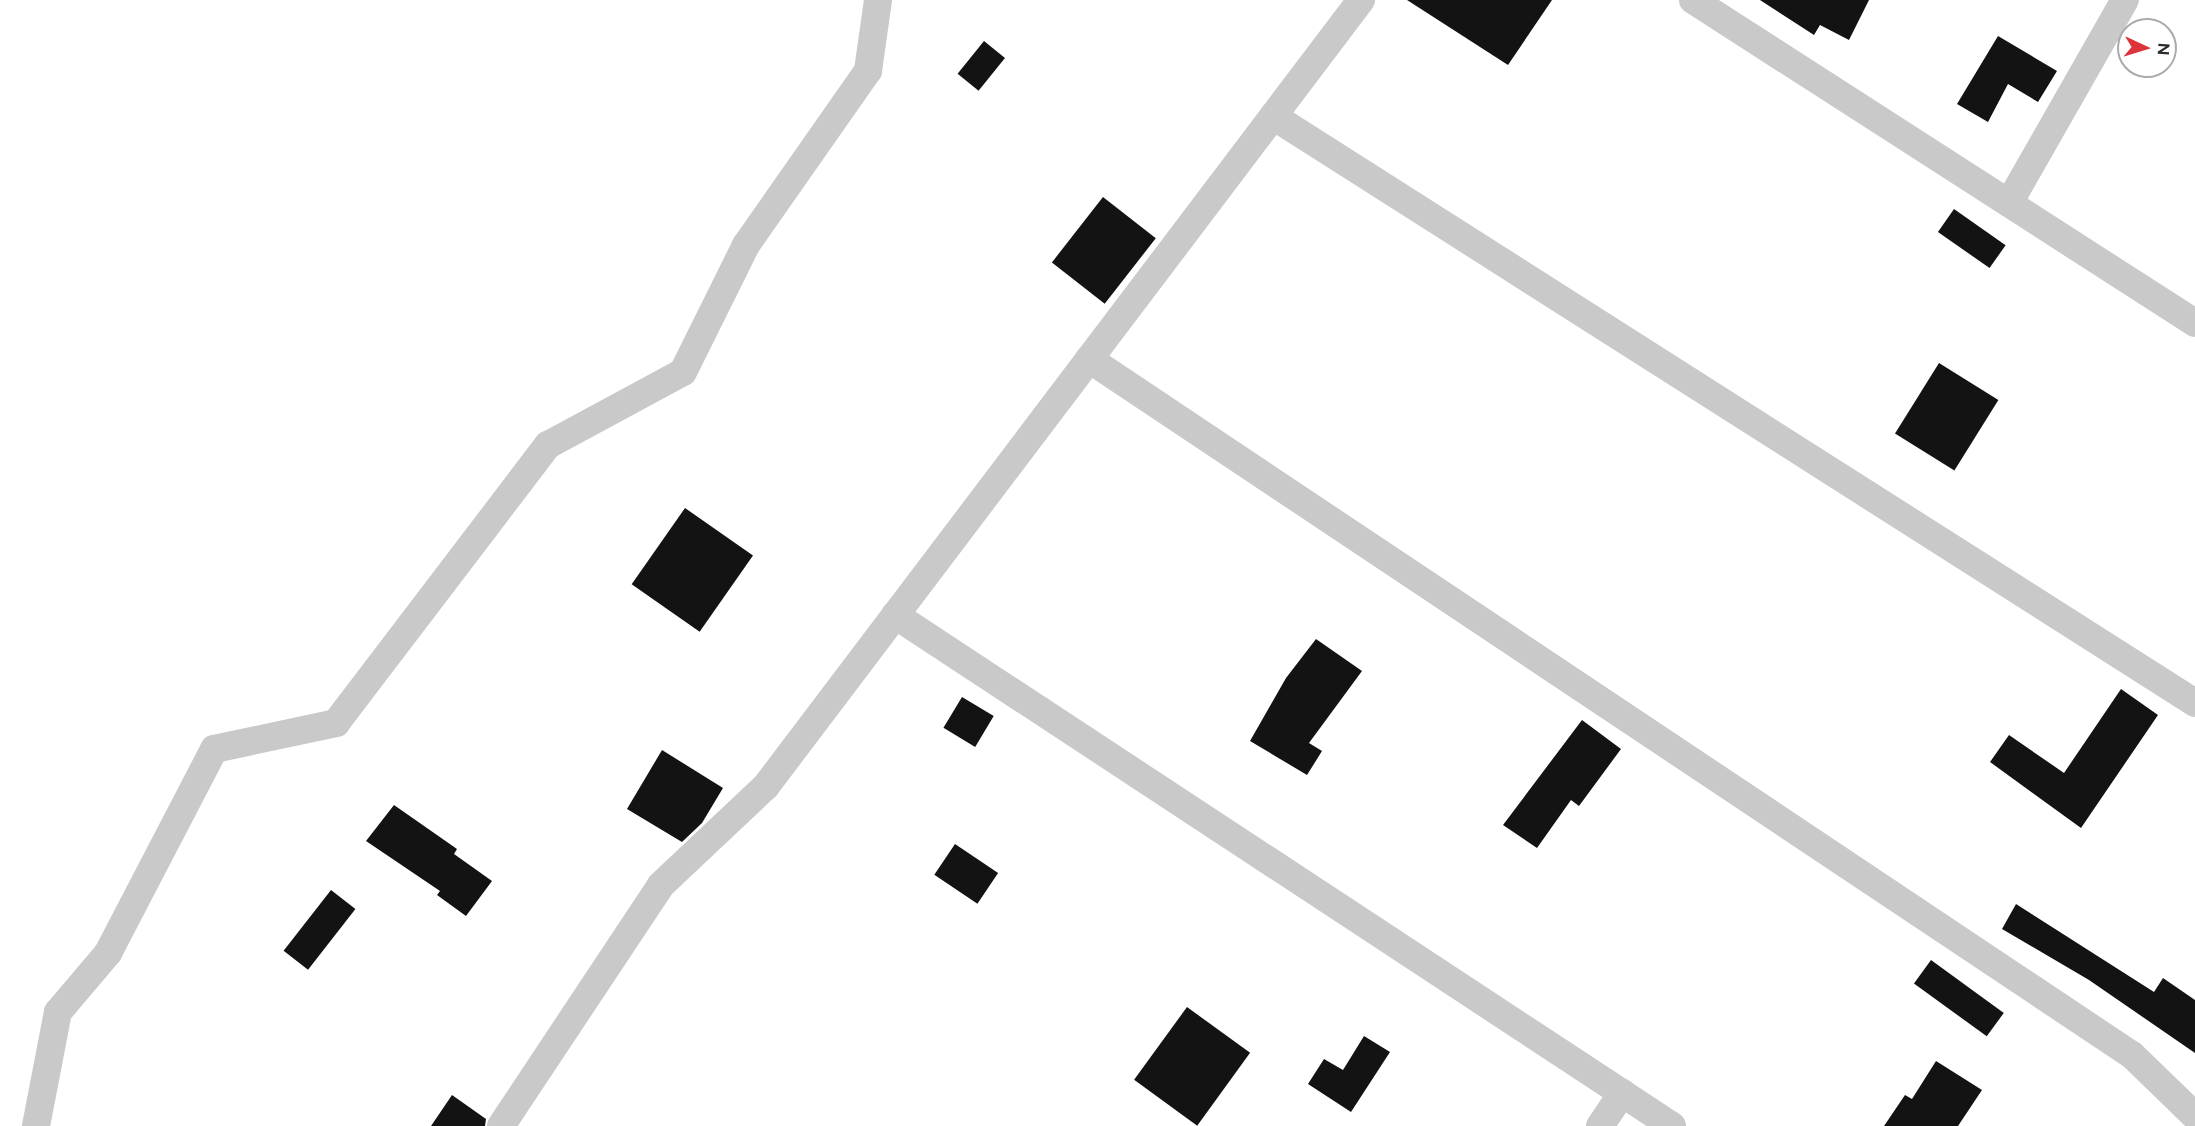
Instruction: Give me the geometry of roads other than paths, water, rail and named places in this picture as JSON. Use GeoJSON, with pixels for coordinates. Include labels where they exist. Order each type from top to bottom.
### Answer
{"type":"FeatureCollection","features":[{"type":"Feature","properties":{"kind":"street"},"geometry":{"type":"LineString","coordinates":[[36,1126],[58,1012],[108,953],[214,749],[336,723],[548,445],[683,372],[746,245],[868,71],[878,0]]}},
{"type":"Feature","properties":{"kind":"street"},"geometry":{"type":"LineString","coordinates":[[501,1126],[661,885],[766,786],[1361,0]]}},
{"type":"Feature","properties":{"kind":"street"},"geometry":{"type":"LineString","coordinates":[[1693,0],[2195,323]]}},
{"type":"Feature","properties":{"kind":"street"},"geometry":{"type":"LineString","coordinates":[[2009,203],[2125,0]]}},
{"type":"Feature","properties":{"kind":"street"},"geometry":{"type":"LineString","coordinates":[[1273,116],[2195,703]]}},
{"type":"Feature","properties":{"kind":"street"},"geometry":{"type":"LineString","coordinates":[[1089,359],[2132,1054],[2195,1116]]}},
{"type":"Feature","properties":{"kind":"street"},"geometry":{"type":"LineString","coordinates":[[895,615],[1672,1126]]}},
{"type":"Feature","properties":{"kind":"street"},"geometry":{"type":"LineString","coordinates":[[1600,1126],[1622,1093]]}}]}
